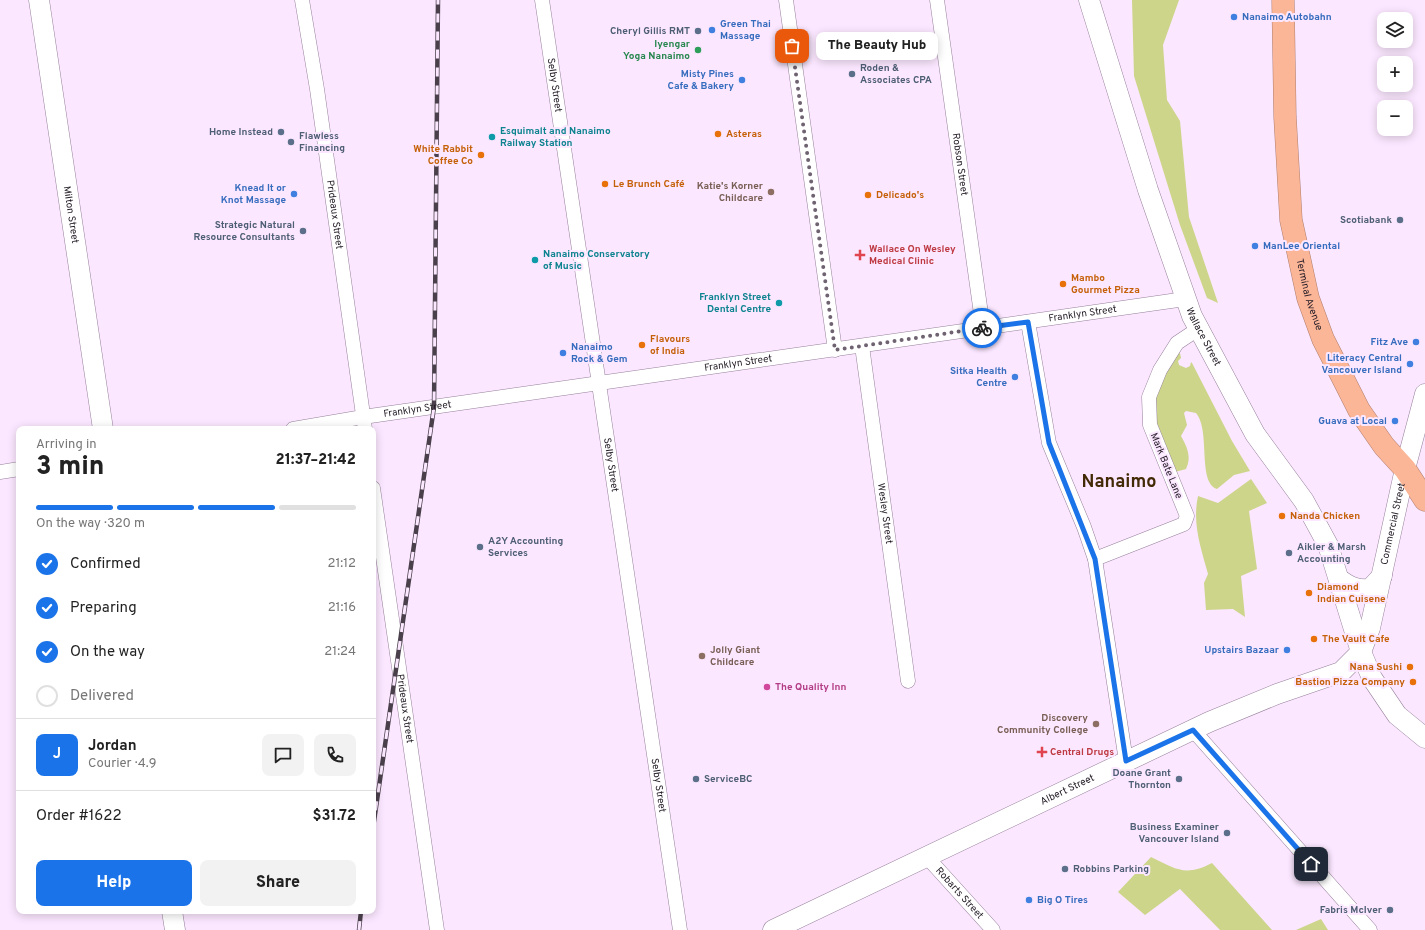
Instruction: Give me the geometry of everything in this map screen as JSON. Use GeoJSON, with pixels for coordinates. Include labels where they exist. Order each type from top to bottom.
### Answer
{"type":"FeatureCollection","features":[{"type":"Feature","properties":{"kind":"highway","name":"Terminal Avenue"},"geometry":{"type":"LineString","coordinates":[[1283,0],[1285,118],[1291,220],[1308,298],[1323,339],[1358,410],[1384,446],[1405,469],[1425,500]]}},
{"type":"Feature","properties":{"kind":"highway","name":"Terminal Avenue"},"geometry":{"type":"LineString","coordinates":[[1405,469],[1425,481]]}},
{"type":"Feature","properties":{"kind":"street","name":"Milton Street"},"geometry":{"type":"LineString","coordinates":[[39,0],[103,426]]}},
{"type":"Feature","properties":{"kind":"street","name":"Prideaux Street"},"geometry":{"type":"LineString","coordinates":[[302,0],[318,97],[364,423]]}},
{"type":"Feature","properties":{"kind":"street","name":"Selby Street"},"geometry":{"type":"LineString","coordinates":[[542,0],[680,930]]}},
{"type":"Feature","properties":{"kind":"street"},"geometry":{"type":"LineString","coordinates":[[786,0],[835,350]]}},
{"type":"Feature","properties":{"kind":"street","name":"Robson Street"},"geometry":{"type":"LineString","coordinates":[[937,0],[983,328]]}},
{"type":"Feature","properties":{"kind":"street","name":"Wallace Street"},"geometry":{"type":"LineString","coordinates":[[1089,0],[1148,190],[1185,299],[1198,329],[1255,434],[1304,502],[1328,545],[1361,652],[1372,678],[1397,715],[1425,738]]}},
{"type":"Feature","properties":{"kind":"street","name":"Franklyn Street"},"geometry":{"type":"LineString","coordinates":[[328,426],[364,423],[599,384],[1185,299]]}},
{"type":"Feature","properties":{"kind":"street"},"geometry":{"type":"LineString","coordinates":[[1028,322],[1049,443],[1095,559],[1126,761]]}},
{"type":"Feature","properties":{"kind":"street","name":"Mark Bate Lane"},"geometry":{"type":"LineString","coordinates":[[1095,559],[1184,524],[1187,516],[1150,425],[1149,397],[1160,370],[1177,343],[1198,329]]}},
{"type":"Feature","properties":{"kind":"street","name":"Wesley Street"},"geometry":{"type":"LineString","coordinates":[[862,346],[908,681]]}},
{"type":"Feature","properties":{"kind":"street","name":"Commercial Street"},"geometry":{"type":"LineString","coordinates":[[1361,652],[1370,628],[1405,469],[1425,394]]}},
{"type":"Feature","properties":{"kind":"street"},"geometry":{"type":"LineString","coordinates":[[0,472],[16,470]]}},
{"type":"Feature","properties":{"kind":"street","name":"Prideaux Street"},"geometry":{"type":"LineString","coordinates":[[376,509],[437,930]]}},
{"type":"Feature","properties":{"kind":"street"},"geometry":{"type":"LineString","coordinates":[[1339,579],[1350,587],[1370,589],[1382,576]]}},
{"type":"Feature","properties":{"kind":"street","name":"Albert Street"},"geometry":{"type":"LineString","coordinates":[[773,930],[1193,730],[1277,694],[1341,672],[1361,652]]}},
{"type":"Feature","properties":{"kind":"street"},"geometry":{"type":"LineString","coordinates":[[1193,730],[1370,930]]}},
{"type":"Feature","properties":{"kind":"street","name":"Robarts Street"},"geometry":{"type":"LineString","coordinates":[[926,856],[993,930]]}},
{"type":"Feature","properties":{"kind":"street"},"geometry":{"type":"LineString","coordinates":[[172,914],[175,930]]}},
{"type":"Feature","properties":{"kind":"green space"},"geometry":{"type":"Polygon","coordinates":[[[1132,0],[1179,0],[1163,45],[1167,100],[1180,121],[1189,217],[1218,303],[1207,298],[1180,225],[1134,76],[1132,0]]]}},
{"type":"Feature","properties":{"kind":"green space"},"geometry":{"type":"Polygon","coordinates":[[[1180,353],[1181,358],[1178,361],[1179,365],[1186,368],[1190,366],[1191,362],[1192,363],[1232,441],[1250,471],[1234,475],[1217,489],[1211,484],[1207,477],[1203,431],[1196,413],[1186,411],[1184,413],[1187,425],[1181,436],[1189,456],[1186,469],[1175,472],[1157,428],[1154,405],[1156,394],[1164,375],[1176,355],[1180,353]]]}},
{"type":"Feature","properties":{"kind":"green space"},"geometry":{"type":"Polygon","coordinates":[[[1251,479],[1267,503],[1249,511],[1257,569],[1241,576],[1245,617],[1233,609],[1206,610],[1204,583],[1208,574],[1198,536],[1196,506],[1198,496],[1218,503],[1251,479]]]}},
{"type":"Feature","properties":{"kind":"green space"},"geometry":{"type":"Polygon","coordinates":[[[1151,857],[1181,870],[1195,870],[1212,863],[1272,930],[1220,930],[1180,889],[1145,915],[1118,892],[1151,857]]]}},
{"type":"Feature","properties":{"kind":"green space"},"geometry":{"type":"Polygon","coordinates":[[[1321,919],[1328,930],[1296,930],[1321,919]]]}},
{"type":"Feature","properties":{"kind":"railway"},"geometry":{"type":"LineString","coordinates":[[376,807],[434,407],[438,0]]}},
{"type":"Feature","properties":{"kind":"railway"},"geometry":{"type":"LineString","coordinates":[[359,930],[361,914]]}},
{"type":"Feature","properties":{"kind":"way so far"},"geometry":{"type":"LineString","coordinates":[[792,46],[835,350],[982,328]]}},
{"type":"Feature","properties":{"kind":"place","name":"Nanaimo Autobahn"},"geometry":{"type":"Point","coordinates":[1234,17]}},
{"type":"Feature","properties":{"kind":"place","name":"Green Thai Massage"},"geometry":{"type":"Point","coordinates":[712,30]}},
{"type":"Feature","properties":{"kind":"place","name":"Cheryl Gillis RMT"},"geometry":{"type":"Point","coordinates":[698,31]}},
{"type":"Feature","properties":{"kind":"place","name":"The Beauty Hub"},"geometry":{"type":"Point","coordinates":[792,46]}},
{"type":"Feature","properties":{"kind":"place","name":"Iyengar Yoga Nanaimo"},"geometry":{"type":"Point","coordinates":[698,50]}},
{"type":"Feature","properties":{"kind":"place","name":"Roden & Associates CPA"},"geometry":{"type":"Point","coordinates":[852,74]}},
{"type":"Feature","properties":{"kind":"place","name":"Misty Pines Cafe & Bakery"},"geometry":{"type":"Point","coordinates":[742,80]}},
{"type":"Feature","properties":{"kind":"place","name":"Home Instead"},"geometry":{"type":"Point","coordinates":[281,132]}},
{"type":"Feature","properties":{"kind":"place","name":"Asteras"},"geometry":{"type":"Point","coordinates":[718,134]}},
{"type":"Feature","properties":{"kind":"place","name":"Esquimalt and Nanaimo Railway Station"},"geometry":{"type":"Point","coordinates":[492,137]}},
{"type":"Feature","properties":{"kind":"place","name":"Flawless Financing"},"geometry":{"type":"Point","coordinates":[291,142]}},
{"type":"Feature","properties":{"kind":"place","name":"White Rabbit Coffee Co"},"geometry":{"type":"Point","coordinates":[481,155]}},
{"type":"Feature","properties":{"kind":"place","name":"Le Brunch Café"},"geometry":{"type":"Point","coordinates":[605,184]}},
{"type":"Feature","properties":{"kind":"place","name":"Katie's Korner Childcare"},"geometry":{"type":"Point","coordinates":[771,192]}},
{"type":"Feature","properties":{"kind":"place","name":"Knead It or Knot Massage"},"geometry":{"type":"Point","coordinates":[294,194]}},
{"type":"Feature","properties":{"kind":"place","name":"Delicado's"},"geometry":{"type":"Point","coordinates":[868,195]}},
{"type":"Feature","properties":{"kind":"place","name":"Scotiabank"},"geometry":{"type":"Point","coordinates":[1400,220]}},
{"type":"Feature","properties":{"kind":"place","name":"Strategic Natural Resource Consultants"},"geometry":{"type":"Point","coordinates":[303,231]}},
{"type":"Feature","properties":{"kind":"place","name":"ManLee Oriental"},"geometry":{"type":"Point","coordinates":[1255,246]}},
{"type":"Feature","properties":{"kind":"place","name":"Wallace On Wesley Medical Clinic"},"geometry":{"type":"Point","coordinates":[860,255]}},
{"type":"Feature","properties":{"kind":"place","name":"Nanaimo Conservatory of Music"},"geometry":{"type":"Point","coordinates":[535,260]}},
{"type":"Feature","properties":{"kind":"place","name":"Mambo Gourmet Pizza"},"geometry":{"type":"Point","coordinates":[1063,284]}},
{"type":"Feature","properties":{"kind":"place","name":"Franklyn Street Dental Centre"},"geometry":{"type":"Point","coordinates":[779,303]}},
{"type":"Feature","properties":{"kind":"place","name":"Fitz Ave"},"geometry":{"type":"Point","coordinates":[1416,342]}},
{"type":"Feature","properties":{"kind":"place","name":"Flavours of India"},"geometry":{"type":"Point","coordinates":[642,345]}},
{"type":"Feature","properties":{"kind":"place","name":"Nanaimo Rock & Gem"},"geometry":{"type":"Point","coordinates":[563,353]}},
{"type":"Feature","properties":{"kind":"place","name":"Literacy Central Vancouver Island"},"geometry":{"type":"Point","coordinates":[1410,364]}},
{"type":"Feature","properties":{"kind":"place","name":"Sitka Health Centre"},"geometry":{"type":"Point","coordinates":[1015,377]}},
{"type":"Feature","properties":{"kind":"place","name":"Guava at Local"},"geometry":{"type":"Point","coordinates":[1395,421]}},
{"type":"Feature","properties":{"kind":"place","name":"Nanda Chicken"},"geometry":{"type":"Point","coordinates":[1282,516]}},
{"type":"Feature","properties":{"kind":"place","name":"A2Y Accounting Services"},"geometry":{"type":"Point","coordinates":[480,547]}},
{"type":"Feature","properties":{"kind":"place","name":"Aikler & Marsh Accounting"},"geometry":{"type":"Point","coordinates":[1289,553]}},
{"type":"Feature","properties":{"kind":"place","name":"Diamond Indian Cuisene"},"geometry":{"type":"Point","coordinates":[1309,593]}},
{"type":"Feature","properties":{"kind":"place","name":"The Vault Cafe"},"geometry":{"type":"Point","coordinates":[1314,639]}},
{"type":"Feature","properties":{"kind":"place","name":"Upstairs Bazaar"},"geometry":{"type":"Point","coordinates":[1287,650]}},
{"type":"Feature","properties":{"kind":"place","name":"Jolly Giant Childcare"},"geometry":{"type":"Point","coordinates":[702,656]}},
{"type":"Feature","properties":{"kind":"place","name":"Nana Sushi"},"geometry":{"type":"Point","coordinates":[1410,667]}},
{"type":"Feature","properties":{"kind":"place","name":"Bastion Pizza Company"},"geometry":{"type":"Point","coordinates":[1413,682]}},
{"type":"Feature","properties":{"kind":"place","name":"The Quality Inn"},"geometry":{"type":"Point","coordinates":[767,687]}},
{"type":"Feature","properties":{"kind":"place","name":"Discovery Community College"},"geometry":{"type":"Point","coordinates":[1096,724]}},
{"type":"Feature","properties":{"kind":"place","name":"Central Drugs"},"geometry":{"type":"Point","coordinates":[1042,752]}},
{"type":"Feature","properties":{"kind":"place","name":"ServiceBC"},"geometry":{"type":"Point","coordinates":[696,779]}},
{"type":"Feature","properties":{"kind":"place","name":"Doane Grant Thornton"},"geometry":{"type":"Point","coordinates":[1179,779]}},
{"type":"Feature","properties":{"kind":"place","name":"Business Examiner Vancouver Island"},"geometry":{"type":"Point","coordinates":[1227,833]}},
{"type":"Feature","properties":{"kind":"place","name":"Robbins Parking"},"geometry":{"type":"Point","coordinates":[1065,869]}},
{"type":"Feature","properties":{"kind":"place","name":"Big O Tires"},"geometry":{"type":"Point","coordinates":[1029,900]}},
{"type":"Feature","properties":{"kind":"place","name":"Fabris McIver"},"geometry":{"type":"Point","coordinates":[1390,910]}},
{"type":"Feature","properties":{"kind":"district","name":"Nanaimo"},"geometry":{"type":"Point","coordinates":[1119,482]}},
{"type":"Feature","properties":{"kind":"route"},"geometry":{"type":"LineString","coordinates":[[982,328],[1028,322],[1049,443],[1089,539],[1099,576],[1126,761],[1193,730],[1311,864]]}}]}
